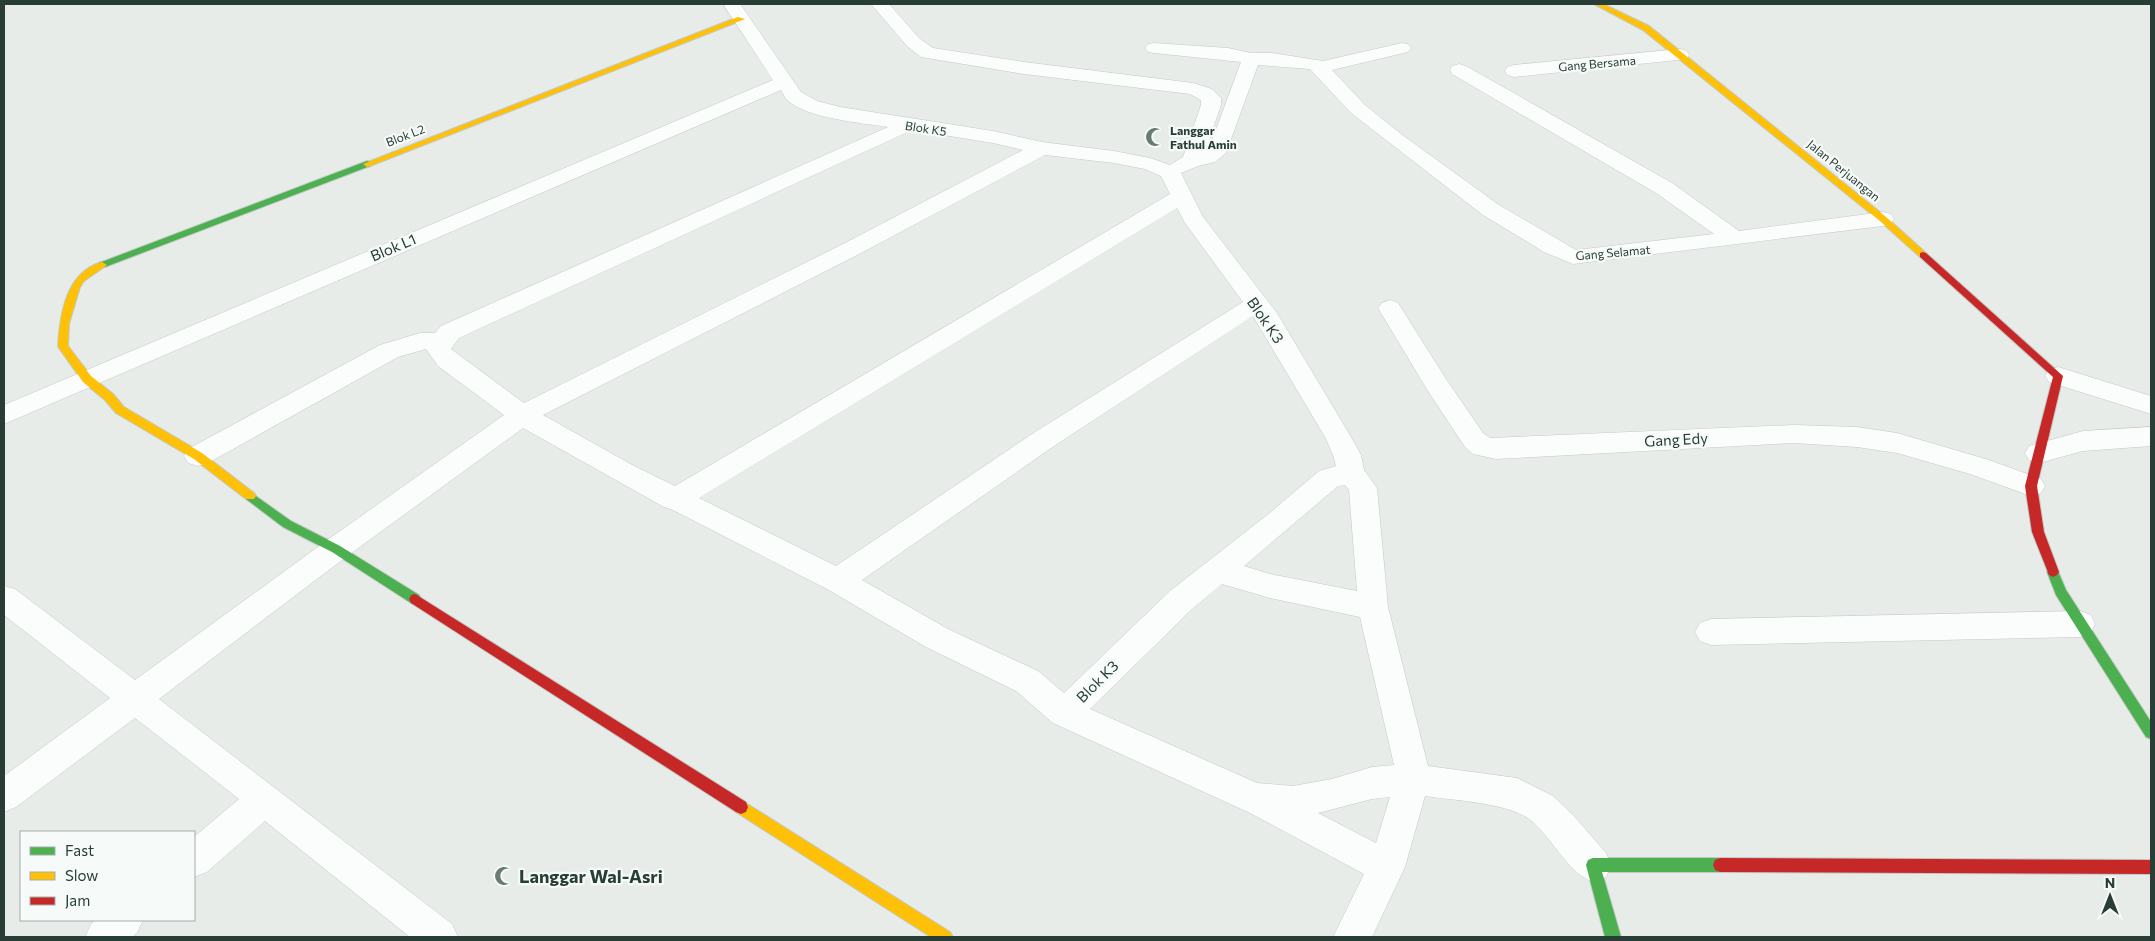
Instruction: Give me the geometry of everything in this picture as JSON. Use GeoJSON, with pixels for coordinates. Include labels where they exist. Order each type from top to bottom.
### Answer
{"type":"FeatureCollection","features":[{"type":"Feature","properties":{"kind":"street"},"geometry":{"type":"LineString","coordinates":[[880,4],[913,42],[928,53],[1205,92],[1211,98],[1211,105],[1181,167]]}},
{"type":"Feature","properties":{"kind":"street","name":"Jalan Perjuangan"},"geometry":{"type":"LineString","coordinates":[[1598,4],[1646,28],[1883,219],[2058,376]]}},
{"type":"Feature","properties":{"kind":"street","name":"Blok K5"},"geometry":{"type":"LineString","coordinates":[[736,11],[794,96],[810,105],[838,113],[993,137],[1042,148],[1181,167]]}},
{"type":"Feature","properties":{"kind":"street","name":"Blok L2"},"geometry":{"type":"LineString","coordinates":[[87,380],[63,346],[64,324],[74,287],[90,271],[549,95],[736,11]]}},
{"type":"Feature","properties":{"kind":"street"},"geometry":{"type":"LineString","coordinates":[[1154,48],[1228,54],[1252,59],[1308,62],[1320,67],[1402,48]]}},
{"type":"Feature","properties":{"kind":"street","name":"Gang Bersama"},"geometry":{"type":"LineString","coordinates":[[1514,71],[1680,55]]}},
{"type":"Feature","properties":{"kind":"street"},"geometry":{"type":"LineString","coordinates":[[1181,167],[1208,158],[1219,149],[1252,59]]}},
{"type":"Feature","properties":{"kind":"street","name":"Gang Selamat"},"geometry":{"type":"LineString","coordinates":[[1320,67],[1358,109],[1394,138],[1491,210],[1562,253],[1573,256],[1588,256],[1883,219]]}},
{"type":"Feature","properties":{"kind":"street"},"geometry":{"type":"LineString","coordinates":[[1459,70],[1664,188],[1734,238]]}},
{"type":"Feature","properties":{"kind":"street","name":"Blok L1"},"geometry":{"type":"LineString","coordinates":[[4,416],[334,272],[784,82]]}},
{"type":"Feature","properties":{"kind":"street"},"geometry":{"type":"LineString","coordinates":[[908,125],[450,332],[441,341],[438,350],[447,360],[522,415],[674,500],[838,581],[937,638],[1027,681],[1065,713],[1255,799],[1387,867]]}},
{"type":"Feature","properties":{"kind":"street"},"geometry":{"type":"LineString","coordinates":[[4,796],[336,549],[522,415],[853,248],[1042,148]]}},
{"type":"Feature","properties":{"kind":"street","name":"Blok K3"},"geometry":{"type":"LineString","coordinates":[[1181,167],[1182,196],[1193,218],[1268,318],[1338,437],[1347,455],[1351,473],[1363,488],[1373,607],[1410,756],[1413,779]]}},
{"type":"Feature","properties":{"kind":"street"},"geometry":{"type":"LineString","coordinates":[[674,500],[1182,196]]}},
{"type":"Feature","properties":{"kind":"street"},"geometry":{"type":"LineString","coordinates":[[838,581],[934,512],[1183,348],[1256,304]]}},
{"type":"Feature","properties":{"kind":"street","name":"Gang Edy"},"geometry":{"type":"LineString","coordinates":[[1390,308],[1463,425],[1474,440],[1483,447],[1496,450],[1794,434],[1857,437],[1897,443],[1980,467],[2031,486]]}},
{"type":"Feature","properties":{"kind":"street"},"geometry":{"type":"LineString","coordinates":[[198,456],[389,351],[420,341],[441,341]]}},
{"type":"Feature","properties":{"kind":"street"},"geometry":{"type":"LineString","coordinates":[[2151,405],[2058,376],[2031,486],[2038,532],[2060,592],[2151,733]]}},
{"type":"Feature","properties":{"kind":"street"},"geometry":{"type":"LineString","coordinates":[[87,380],[109,397],[120,410],[198,456],[287,524],[336,549],[945,937]]}},
{"type":"Feature","properties":{"kind":"street"},"geometry":{"type":"LineString","coordinates":[[2039,454],[2083,441],[2151,436]]}},
{"type":"Feature","properties":{"kind":"street","name":"Blok K3"},"geometry":{"type":"LineString","coordinates":[[1065,713],[1181,600],[1219,571],[1329,478],[1351,473]]}},
{"type":"Feature","properties":{"kind":"street"},"geometry":{"type":"LineString","coordinates":[[1219,571],[1270,586],[1373,607]]}},
{"type":"Feature","properties":{"kind":"street"},"geometry":{"type":"LineString","coordinates":[[7,606],[265,799],[427,934]]}},
{"type":"Feature","properties":{"kind":"street"},"geometry":{"type":"LineString","coordinates":[[1711,632],[2080,624]]}},
{"type":"Feature","properties":{"kind":"street"},"geometry":{"type":"LineString","coordinates":[[1255,799],[1293,802],[1332,795],[1372,783],[1413,779],[1517,794],[1541,807],[1562,828],[1593,865],[1613,937]]}},
{"type":"Feature","properties":{"kind":"street"},"geometry":{"type":"LineString","coordinates":[[1352,937],[1387,867],[1413,779]]}},
{"type":"Feature","properties":{"kind":"street"},"geometry":{"type":"LineString","coordinates":[[195,859],[265,799]]}},
{"type":"Feature","properties":{"kind":"street"},"geometry":{"type":"LineString","coordinates":[[1593,865],[2151,868]]}},
{"type":"Feature","properties":{"kind":"street"},"geometry":{"type":"LineString","coordinates":[[104,937],[123,921]]}},
{"type":"Feature","properties":{"kind":"traffic: fast"},"geometry":{"type":"LineString","coordinates":[[102,265],[367,164]]}},
{"type":"Feature","properties":{"kind":"traffic: fast"},"geometry":{"type":"LineString","coordinates":[[250,496],[287,524],[336,549],[415,599]]}},
{"type":"Feature","properties":{"kind":"traffic: fast"},"geometry":{"type":"LineString","coordinates":[[2053,572],[2060,592],[2151,733]]}},
{"type":"Feature","properties":{"kind":"traffic: fast"},"geometry":{"type":"LineString","coordinates":[[1613,937],[1593,865],[1720,865]]}},
{"type":"Feature","properties":{"kind":"traffic: slow"},"geometry":{"type":"LineString","coordinates":[[1598,4],[1646,28],[1883,219],[1923,255]]}},
{"type":"Feature","properties":{"kind":"traffic: slow"},"geometry":{"type":"LineString","coordinates":[[367,164],[741,19]]}},
{"type":"Feature","properties":{"kind":"traffic: slow"},"geometry":{"type":"LineString","coordinates":[[102,265],[80,279],[75,287],[64,324],[63,346],[87,379],[109,397],[120,410],[198,456],[250,496]]}},
{"type":"Feature","properties":{"kind":"traffic: slow"},"geometry":{"type":"LineString","coordinates":[[741,807],[945,937]]}},
{"type":"Feature","properties":{"kind":"traffic: jam"},"geometry":{"type":"LineString","coordinates":[[1923,255],[2058,376],[2031,486],[2038,532],[2053,572]]}},
{"type":"Feature","properties":{"kind":"traffic: jam"},"geometry":{"type":"LineString","coordinates":[[415,599],[741,807]]}},
{"type":"Feature","properties":{"kind":"traffic: jam"},"geometry":{"type":"LineString","coordinates":[[1720,865],[2151,867]]}},
{"type":"Feature","properties":{"kind":"place","name":"Langgar Fathul Amin"},"geometry":{"type":"Point","coordinates":[1155,137]}},
{"type":"Feature","properties":{"kind":"place","name":"Langgar Wal-Asri"},"geometry":{"type":"Point","coordinates":[504,876]}}]}
